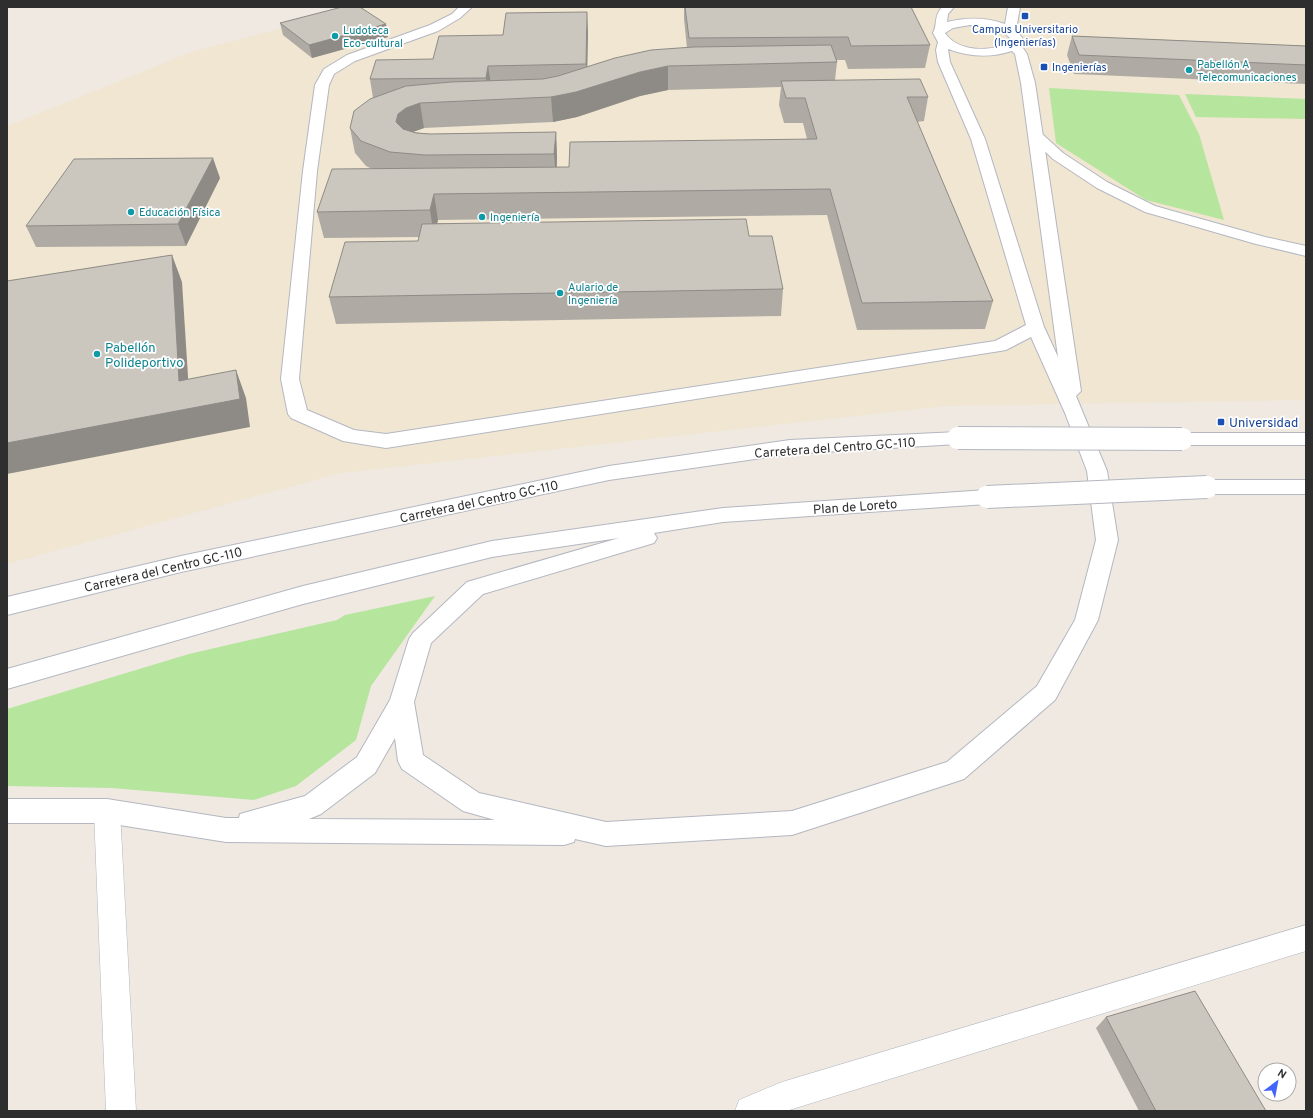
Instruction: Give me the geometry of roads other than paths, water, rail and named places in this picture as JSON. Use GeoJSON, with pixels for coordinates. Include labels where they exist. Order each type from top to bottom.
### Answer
{"type":"FeatureCollection","features":[{"type":"Feature","properties":{"kind":"street"},"geometry":{"type":"LineString","coordinates":[[466,7],[456,16],[434,28],[351,58],[329,72],[322,85],[310,171],[290,379],[298,414],[350,436],[386,441],[1000,346],[1035,327]]}},
{"type":"Feature","properties":{"kind":"street"},"geometry":{"type":"LineString","coordinates":[[7,811],[107,811],[226,830],[606,834],[792,824],[955,771],[1046,693],[1086,620],[1107,540],[1097,471],[1076,413],[1035,327],[978,139],[944,62],[942,50],[943,35],[940,21],[943,12],[948,7]]}},
{"type":"Feature","properties":{"kind":"street"},"geometry":{"type":"LineString","coordinates":[[1010,31],[1014,7]]}},
{"type":"Feature","properties":{"kind":"street"},"geometry":{"type":"LineString","coordinates":[[979,22],[996,25],[1010,31],[1017,39],[1014,45],[1008,49],[987,52],[963,50],[943,35],[956,23],[979,22]]}},
{"type":"Feature","properties":{"kind":"street"},"geometry":{"type":"LineString","coordinates":[[1014,45],[1021,54],[1026,72],[1076,413]]}},
{"type":"Feature","properties":{"kind":"street"},"geometry":{"type":"LineString","coordinates":[[1036,136],[1058,156],[1102,186],[1150,209],[1262,241],[1306,251]]}},
{"type":"Feature","properties":{"kind":"street","name":"Carretera del Centro GC-110"},"geometry":{"type":"LineString","coordinates":[[7,606],[180,564],[609,473],[790,447],[958,438],[1306,439]]}},
{"type":"Feature","properties":{"kind":"street","name":"Plan de Loreto"},"geometry":{"type":"LineString","coordinates":[[723,515],[986,497],[1207,487],[1306,487]]}},
{"type":"Feature","properties":{"kind":"street"},"geometry":{"type":"LineString","coordinates":[[226,830],[312,806],[366,765],[402,702],[421,639],[475,588],[723,515]]}},
{"type":"Feature","properties":{"kind":"street"},"geometry":{"type":"LineString","coordinates":[[7,679],[303,595],[492,549],[723,515]]}},
{"type":"Feature","properties":{"kind":"street"},"geometry":{"type":"LineString","coordinates":[[402,702],[411,761],[472,803],[606,834]]}},
{"type":"Feature","properties":{"kind":"lane"},"geometry":{"type":"LineString","coordinates":[[107,811],[120,1111]]}},
{"type":"Feature","properties":{"kind":"lane"},"geometry":{"type":"LineString","coordinates":[[750,1111],[782,1097],[1306,938]]}},
{"type":"Feature","properties":{"kind":"place","name":"Campus Universitario (Ingenierías)"},"geometry":{"type":"Point","coordinates":[1025,16]}},
{"type":"Feature","properties":{"kind":"place","name":"Ludoteca Eco-cultural"},"geometry":{"type":"Point","coordinates":[335,36]}},
{"type":"Feature","properties":{"kind":"place","name":"Ingenierías"},"geometry":{"type":"Point","coordinates":[1044,67]}},
{"type":"Feature","properties":{"kind":"place","name":"Pabellón A Telecomunicaciones"},"geometry":{"type":"Point","coordinates":[1189,70]}},
{"type":"Feature","properties":{"kind":"place","name":"Educación Física"},"geometry":{"type":"Point","coordinates":[131,212]}},
{"type":"Feature","properties":{"kind":"place","name":"Ingeniería"},"geometry":{"type":"Point","coordinates":[482,217]}},
{"type":"Feature","properties":{"kind":"place","name":"Aulario de Ingeniería"},"geometry":{"type":"Point","coordinates":[560,293]}},
{"type":"Feature","properties":{"kind":"place","name":"Pabellón Polideportivo"},"geometry":{"type":"Point","coordinates":[97,354]}},
{"type":"Feature","properties":{"kind":"place","name":"Universidad"},"geometry":{"type":"Point","coordinates":[1221,422]}}]}
